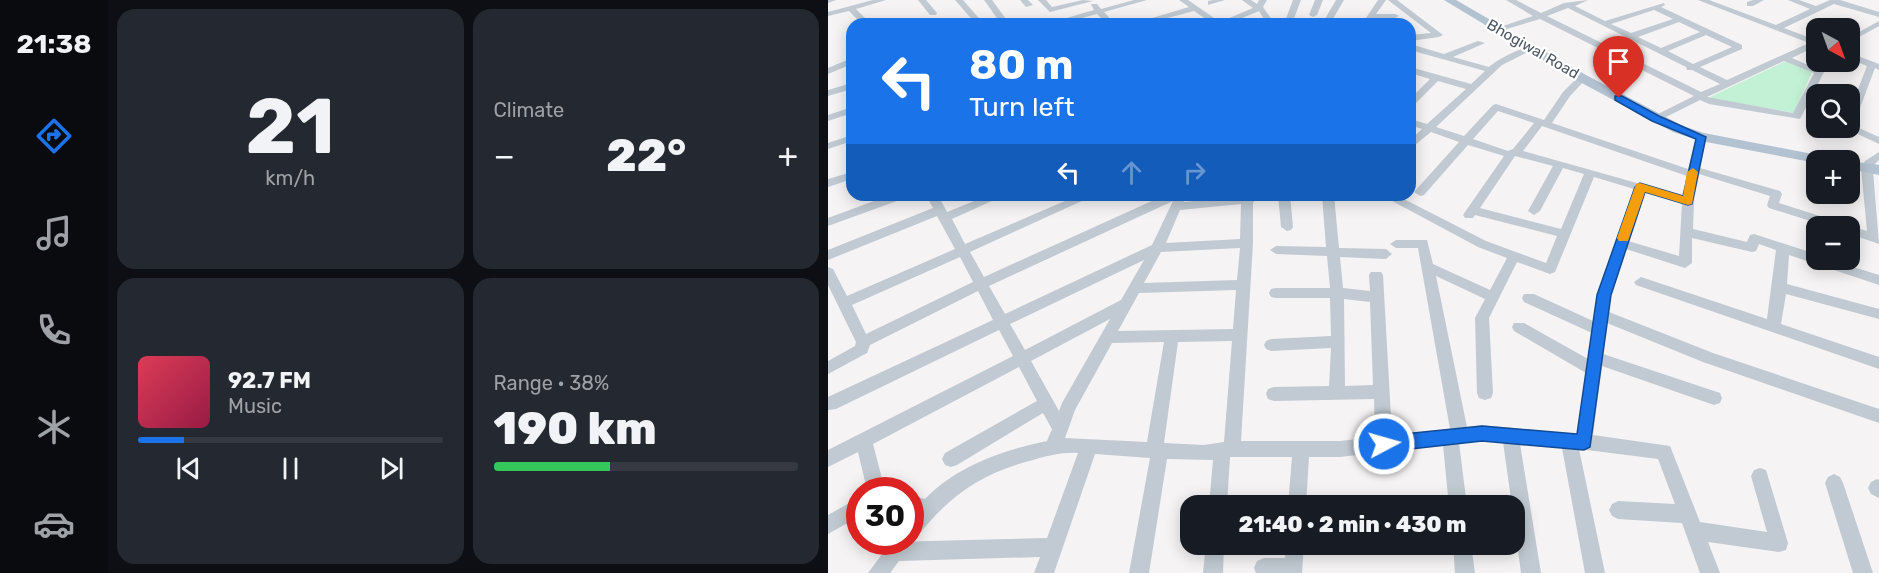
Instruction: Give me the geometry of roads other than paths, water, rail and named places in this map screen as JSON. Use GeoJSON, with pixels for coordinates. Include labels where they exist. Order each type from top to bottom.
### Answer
{"type":"FeatureCollection","features":[{"type":"Feature","properties":{"kind":"main road","name":"Bhogiwal Road"},"geometry":{"type":"LineString","coordinates":[[1449,0],[1582,78],[1656,118],[1701,137],[1806,157]]}},
{"type":"Feature","properties":{"kind":"street"},"geometry":{"type":"LineString","coordinates":[[828,14],[866,2],[882,0]]}},
{"type":"Feature","properties":{"kind":"street"},"geometry":{"type":"LineString","coordinates":[[922,0],[933,13]]}},
{"type":"Feature","properties":{"kind":"street"},"geometry":{"type":"LineString","coordinates":[[959,0],[975,18]]}},
{"type":"Feature","properties":{"kind":"street"},"geometry":{"type":"LineString","coordinates":[[988,0],[1001,18]]}},
{"type":"Feature","properties":{"kind":"street"},"geometry":{"type":"LineString","coordinates":[[1042,0],[1050,10],[1088,1],[1105,18]]}},
{"type":"Feature","properties":{"kind":"street"},"geometry":{"type":"LineString","coordinates":[[1074,18],[1143,0]]}},
{"type":"Feature","properties":{"kind":"street"},"geometry":{"type":"LineString","coordinates":[[1183,0],[1211,18]]}},
{"type":"Feature","properties":{"kind":"street"},"geometry":{"type":"LineString","coordinates":[[1211,3],[1221,0]]}},
{"type":"Feature","properties":{"kind":"street"},"geometry":{"type":"LineString","coordinates":[[1246,0],[1261,4],[1268,18]]}},
{"type":"Feature","properties":{"kind":"street"},"geometry":{"type":"LineString","coordinates":[[1290,18],[1297,0]]}},
{"type":"Feature","properties":{"kind":"street"},"geometry":{"type":"LineString","coordinates":[[1313,15],[1319,0]]}},
{"type":"Feature","properties":{"kind":"street"},"geometry":{"type":"LineString","coordinates":[[1330,18],[1340,0]]}},
{"type":"Feature","properties":{"kind":"street"},"geometry":{"type":"LineString","coordinates":[[1369,18],[1382,0]]}},
{"type":"Feature","properties":{"kind":"street"},"geometry":{"type":"LineString","coordinates":[[1392,0],[1439,35],[1416,37]]}},
{"type":"Feature","properties":{"kind":"street"},"geometry":{"type":"LineString","coordinates":[[1510,0],[1709,101],[1796,117],[1819,72],[1785,58]]}},
{"type":"Feature","properties":{"kind":"street"},"geometry":{"type":"LineString","coordinates":[[1500,30],[1584,0]]}},
{"type":"Feature","properties":{"kind":"street"},"geometry":{"type":"LineString","coordinates":[[1702,0],[1806,39]]}},
{"type":"Feature","properties":{"kind":"street"},"geometry":{"type":"LineString","coordinates":[[1750,4],[1760,0]]}},
{"type":"Feature","properties":{"kind":"street"},"geometry":{"type":"LineString","coordinates":[[1792,0],[1816,9]]}},
{"type":"Feature","properties":{"kind":"street"},"geometry":{"type":"LineString","coordinates":[[1777,28],[1835,0],[1879,15]]}},
{"type":"Feature","properties":{"kind":"street"},"geometry":{"type":"LineString","coordinates":[[1232,18],[1261,4]]}},
{"type":"Feature","properties":{"kind":"street"},"geometry":{"type":"LineString","coordinates":[[1603,24],[1665,4]]}},
{"type":"Feature","properties":{"kind":"street"},"geometry":{"type":"LineString","coordinates":[[1567,5],[1690,68],[1727,84]]}},
{"type":"Feature","properties":{"kind":"street"},"geometry":{"type":"LineString","coordinates":[[1654,7],[1739,47],[1690,68]]}},
{"type":"Feature","properties":{"kind":"street"},"geometry":{"type":"LineString","coordinates":[[1158,18],[1195,8]]}},
{"type":"Feature","properties":{"kind":"street"},"geometry":{"type":"LineString","coordinates":[[828,9],[847,9],[861,18]]}},
{"type":"Feature","properties":{"kind":"street"},"geometry":{"type":"LineString","coordinates":[[1382,18],[1395,16]]}},
{"type":"Feature","properties":{"kind":"street"},"geometry":{"type":"LineString","coordinates":[[1629,37],[1680,20]]}},
{"type":"Feature","properties":{"kind":"street"},"geometry":{"type":"LineString","coordinates":[[1860,34],[1879,23]]}},
{"type":"Feature","properties":{"kind":"street"},"geometry":{"type":"LineString","coordinates":[[1416,27],[1428,26]]}},
{"type":"Feature","properties":{"kind":"street"},"geometry":{"type":"LineString","coordinates":[[1659,52],[1706,32]]}},
{"type":"Feature","properties":{"kind":"street"},"geometry":{"type":"LineString","coordinates":[[1446,56],[1481,43]]}},
{"type":"Feature","properties":{"kind":"street"},"geometry":{"type":"LineString","coordinates":[[1416,48],[1490,70]]}},
{"type":"Feature","properties":{"kind":"street"},"geometry":{"type":"LineString","coordinates":[[1416,140],[1490,70],[1499,63],[1532,48]]}},
{"type":"Feature","properties":{"kind":"street"},"geometry":{"type":"LineString","coordinates":[[1656,118],[1806,48]]}},
{"type":"Feature","properties":{"kind":"street"},"geometry":{"type":"LineString","coordinates":[[1860,60],[1876,66],[1860,100]]}},
{"type":"Feature","properties":{"kind":"street"},"geometry":{"type":"LineString","coordinates":[[828,71],[846,64]]}},
{"type":"Feature","properties":{"kind":"street"},"geometry":{"type":"LineString","coordinates":[[1416,72],[1470,87]]}},
{"type":"Feature","properties":{"kind":"street"},"geometry":{"type":"LineString","coordinates":[[1416,98],[1437,77]]}},
{"type":"Feature","properties":{"kind":"street"},"geometry":{"type":"LineString","coordinates":[[1564,234],[1470,213],[1513,154],[1582,78]]}},
{"type":"Feature","properties":{"kind":"street"},"geometry":{"type":"LineString","coordinates":[[828,93],[846,88]]}},
{"type":"Feature","properties":{"kind":"street"},"geometry":{"type":"LineString","coordinates":[[1420,192],[1496,107],[1693,171],[1776,194],[1773,205],[1807,216]]}},
{"type":"Feature","properties":{"kind":"street"},"geometry":{"type":"LineString","coordinates":[[828,118],[846,112]]}},
{"type":"Feature","properties":{"kind":"street"},"geometry":{"type":"LineString","coordinates":[[1416,124],[1513,154],[1590,171],[1688,201]]}},
{"type":"Feature","properties":{"kind":"street"},"geometry":{"type":"LineString","coordinates":[[1860,132],[1879,141]]}},
{"type":"Feature","properties":{"kind":"street"},"geometry":{"type":"LineString","coordinates":[[1621,243],[1685,263],[1688,201],[1701,137]]}},
{"type":"Feature","properties":{"kind":"street"},"geometry":{"type":"LineString","coordinates":[[828,146],[846,140]]}},
{"type":"Feature","properties":{"kind":"street"},"geometry":{"type":"LineString","coordinates":[[1860,233],[1877,239],[1872,169],[1869,163],[1879,155]]}},
{"type":"Feature","properties":{"kind":"street"},"geometry":{"type":"LineString","coordinates":[[1534,211],[1560,164]]}},
{"type":"Feature","properties":{"kind":"street"},"geometry":{"type":"LineString","coordinates":[[1399,201],[1482,244],[1550,269],[1590,171]]}},
{"type":"Feature","properties":{"kind":"street"},"geometry":{"type":"LineString","coordinates":[[828,183],[846,177]]}},
{"type":"Feature","properties":{"kind":"street"},"geometry":{"type":"LineString","coordinates":[[1595,573],[1577,441],[1595,364],[1604,295],[1640,187]]}},
{"type":"Feature","properties":{"kind":"street"},"geometry":{"type":"LineString","coordinates":[[828,222],[885,201]]}},
{"type":"Feature","properties":{"kind":"street"},"geometry":{"type":"LineString","coordinates":[[935,201],[1060,428]]}},
{"type":"Feature","properties":{"kind":"street"},"geometry":{"type":"LineString","coordinates":[[828,255],[981,201]]}},
{"type":"Feature","properties":{"kind":"street"},"geometry":{"type":"LineString","coordinates":[[836,296],[962,249],[1075,201]]}},
{"type":"Feature","properties":{"kind":"street"},"geometry":{"type":"LineString","coordinates":[[863,342],[981,284],[1173,201]]}},
{"type":"Feature","properties":{"kind":"street"},"geometry":{"type":"LineString","coordinates":[[1053,448],[1068,408],[1157,248],[1177,201]]}},
{"type":"Feature","properties":{"kind":"street"},"geometry":{"type":"LineString","coordinates":[[1220,495],[1240,335],[1248,201]]}},
{"type":"Feature","properties":{"kind":"street"},"geometry":{"type":"LineString","coordinates":[[1285,201],[1287,227]]}},
{"type":"Feature","properties":{"kind":"street"},"geometry":{"type":"LineString","coordinates":[[1329,201],[1337,293],[1337,393]]}},
{"type":"Feature","properties":{"kind":"street"},"geometry":{"type":"LineString","coordinates":[[1687,232],[1752,248],[1754,238],[1806,255]]}},
{"type":"Feature","properties":{"kind":"street"},"geometry":{"type":"LineString","coordinates":[[830,404],[1157,248],[1246,243]]}},
{"type":"Feature","properties":{"kind":"street"},"geometry":{"type":"LineString","coordinates":[[1276,250],[1391,249],[1423,243],[1455,436],[1458,495]]}},
{"type":"Feature","properties":{"kind":"street"},"geometry":{"type":"LineString","coordinates":[[1773,327],[1780,287],[1783,248]]}},
{"type":"Feature","properties":{"kind":"street"},"geometry":{"type":"LineString","coordinates":[[1485,393],[1482,318],[1514,256]]}},
{"type":"Feature","properties":{"kind":"street"},"geometry":{"type":"LineString","coordinates":[[1427,266],[1493,297]]}},
{"type":"Feature","properties":{"kind":"street"},"geometry":{"type":"LineString","coordinates":[[1849,270],[1879,280]]}},
{"type":"Feature","properties":{"kind":"street"},"geometry":{"type":"LineString","coordinates":[[828,272],[836,296],[863,342],[862,349],[828,368]]}},
{"type":"Feature","properties":{"kind":"street"},"geometry":{"type":"LineString","coordinates":[[1376,275],[1384,444]]}},
{"type":"Feature","properties":{"kind":"street"},"geometry":{"type":"LineString","coordinates":[[1641,282],[1879,363]]}},
{"type":"Feature","properties":{"kind":"street"},"geometry":{"type":"LineString","coordinates":[[1135,288],[1244,285]]}},
{"type":"Feature","properties":{"kind":"street"},"geometry":{"type":"LineString","coordinates":[[1780,287],[1879,314]]}},
{"type":"Feature","properties":{"kind":"street"},"geometry":{"type":"LineString","coordinates":[[1276,293],[1337,293],[1377,297]]}},
{"type":"Feature","properties":{"kind":"street"},"geometry":{"type":"LineString","coordinates":[[1529,298],[1879,416]]}},
{"type":"Feature","properties":{"kind":"street"},"geometry":{"type":"LineString","coordinates":[[828,459],[1126,304]]}},
{"type":"Feature","properties":{"kind":"street"},"geometry":{"type":"LineString","coordinates":[[1520,327],[1595,364],[1714,398]]}},
{"type":"Feature","properties":{"kind":"street"},"geometry":{"type":"LineString","coordinates":[[1107,337],[1240,335]]}},
{"type":"Feature","properties":{"kind":"street"},"geometry":{"type":"LineString","coordinates":[[1139,573],[1172,336]]}},
{"type":"Feature","properties":{"kind":"street"},"geometry":{"type":"LineString","coordinates":[[1271,345],[1338,342]]}},
{"type":"Feature","properties":{"kind":"street"},"geometry":{"type":"LineString","coordinates":[[1275,394],[1382,392]]}},
{"type":"Feature","properties":{"kind":"street"},"geometry":{"type":"LineString","coordinates":[[951,459],[1047,404]]}},
{"type":"Feature","properties":{"kind":"street"},"geometry":{"type":"LineString","coordinates":[[924,514],[955,484],[985,469],[1053,448],[1089,446],[1203,453],[1227,449],[1340,449],[1482,433],[1577,441],[1664,452],[1710,573]]}},
{"type":"Feature","properties":{"kind":"street"},"geometry":{"type":"LineString","coordinates":[[1510,436],[1531,573]]}},
{"type":"Feature","properties":{"kind":"street"},"geometry":{"type":"LineString","coordinates":[[864,440],[873,477]]}},
{"type":"Feature","properties":{"kind":"street"},"geometry":{"type":"LineString","coordinates":[[1044,573],[1089,446]]}},
{"type":"Feature","properties":{"kind":"street"},"geometry":{"type":"LineString","coordinates":[[1299,495],[1301,449]]}},
{"type":"Feature","properties":{"kind":"street"},"geometry":{"type":"LineString","coordinates":[[1618,510],[1691,523],[1779,543],[1760,476]]}},
{"type":"Feature","properties":{"kind":"street"},"geometry":{"type":"LineString","coordinates":[[1834,483],[1863,573]]}},
{"type":"Feature","properties":{"kind":"street"},"geometry":{"type":"LineString","coordinates":[[924,507],[929,508]]}},
{"type":"Feature","properties":{"kind":"street"},"geometry":{"type":"LineString","coordinates":[[828,525],[846,514]]}},
{"type":"Feature","properties":{"kind":"street"},"geometry":{"type":"LineString","coordinates":[[924,547],[1053,547]]}},
{"type":"Feature","properties":{"kind":"street"},"geometry":{"type":"LineString","coordinates":[[878,573],[892,555]]}},
{"type":"Feature","properties":{"kind":"street"},"geometry":{"type":"LineString","coordinates":[[1213,573],[1214,555]]}},
{"type":"Feature","properties":{"kind":"street"},"geometry":{"type":"LineString","coordinates":[[1264,568],[1294,568],[1295,555]]}},
{"type":"Feature","properties":{"kind":"street"},"geometry":{"type":"LineString","coordinates":[[1463,555],[1465,573]]}}]}
